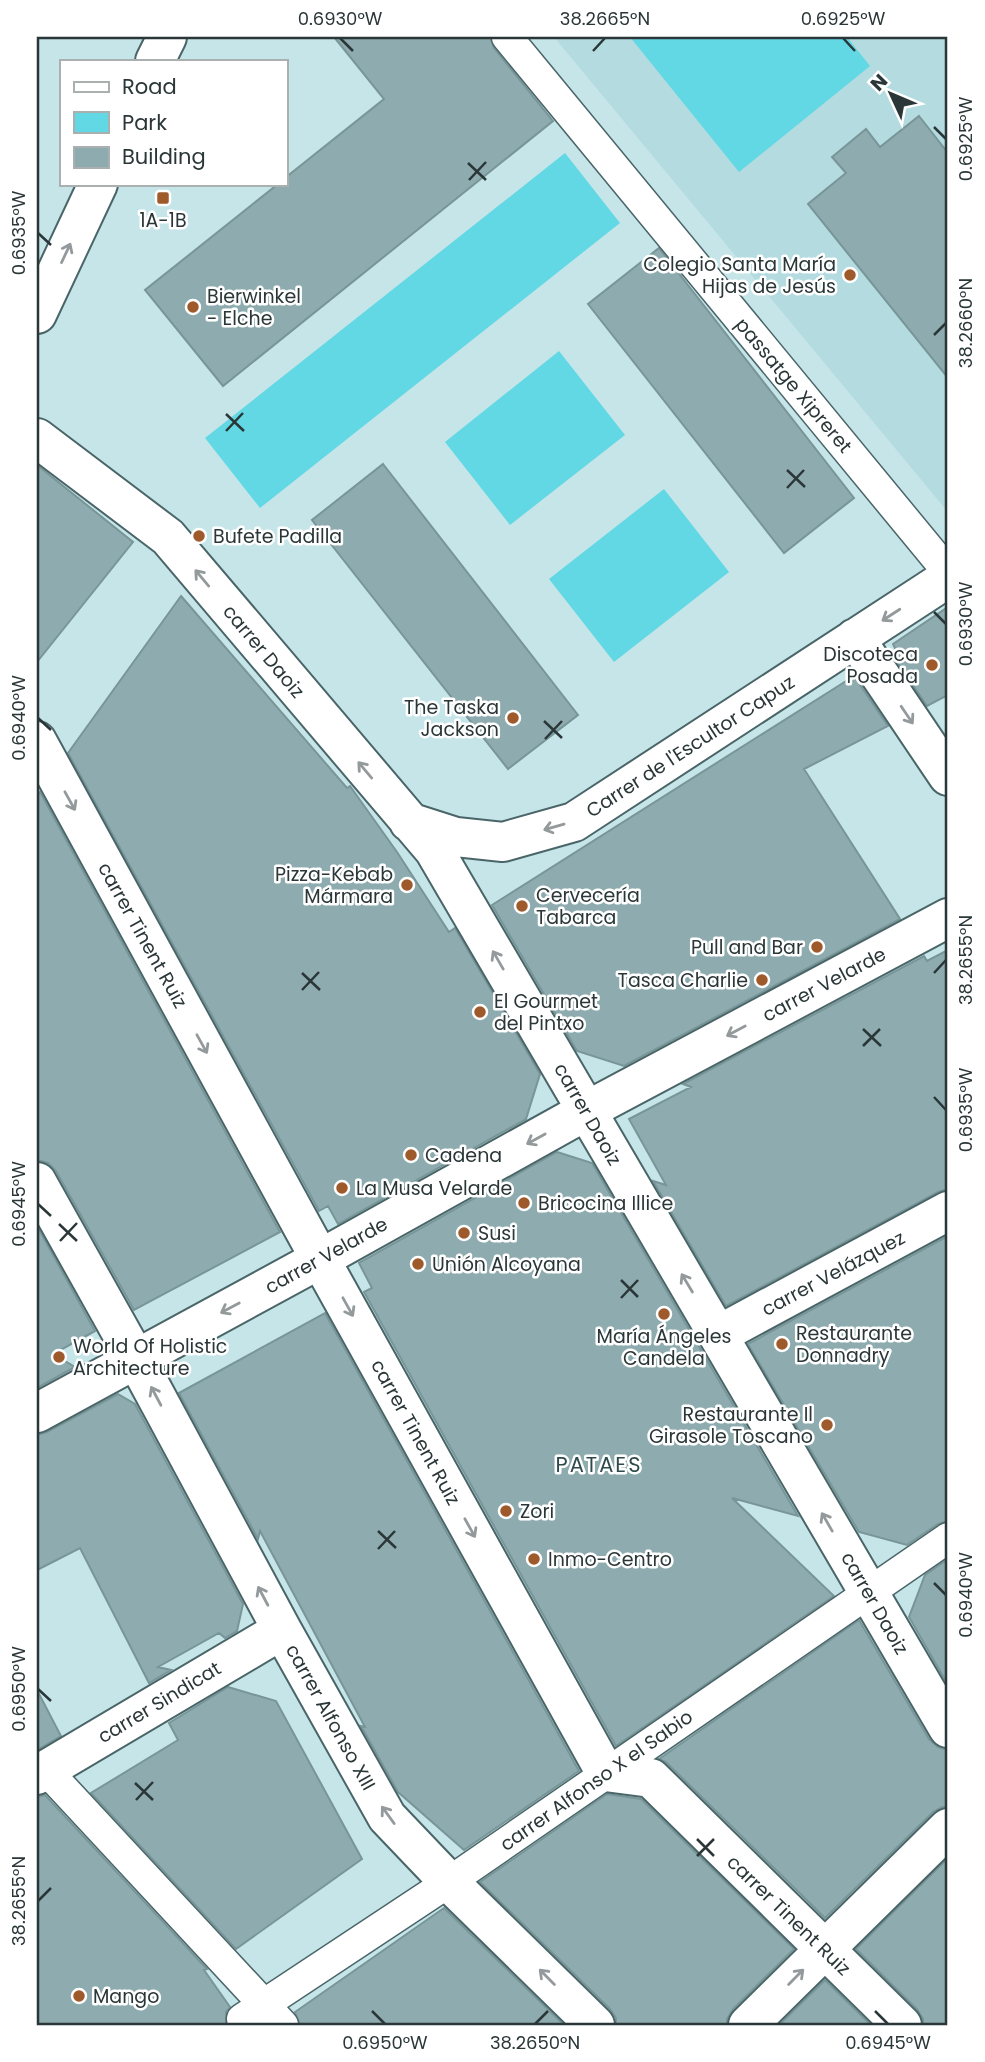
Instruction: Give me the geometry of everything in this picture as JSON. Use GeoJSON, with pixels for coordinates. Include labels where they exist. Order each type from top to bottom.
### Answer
{"type":"FeatureCollection","features":[{"type":"Feature","properties":{"kind":"street"},"geometry":{"type":"LineString","coordinates":[[156,60],[167,37]]}},
{"type":"Feature","properties":{"kind":"street","name":"passatge Xipreret"},"geometry":{"type":"LineString","coordinates":[[507,37],[948,572]]}},
{"type":"Feature","properties":{"kind":"street"},"geometry":{"type":"LineString","coordinates":[[37,314],[97,186]]}},
{"type":"Feature","properties":{"kind":"street","name":"carrer Daoiz"},"geometry":{"type":"LineString","coordinates":[[37,438],[168,537],[433,850],[948,1728]]}},
{"type":"Feature","properties":{"kind":"street","name":"Carrer de l'Escultor Capuz"},"geometry":{"type":"LineString","coordinates":[[409,822],[456,837],[503,842],[574,822],[948,578]]}},
{"type":"Feature","properties":{"kind":"street"},"geometry":{"type":"LineString","coordinates":[[855,638],[948,776]]}},
{"type":"Feature","properties":{"kind":"street","name":"carrer Tinent Ruiz"},"geometry":{"type":"LineString","coordinates":[[37,741],[320,1259],[606,1772],[650,1778],[902,2025]]}},
{"type":"Feature","properties":{"kind":"street","name":"carrer Velarde"},"geometry":{"type":"LineString","coordinates":[[37,1413],[586,1111],[948,918]]}},
{"type":"Feature","properties":{"kind":"street","name":"carrer Alfonso XIII"},"geometry":{"type":"LineString","coordinates":[[37,1182],[387,1817],[449,1882],[595,2025]]}},
{"type":"Feature","properties":{"kind":"street","name":"carrer Velázquez"},"geometry":{"type":"LineString","coordinates":[[718,1335],[948,1211]]}},
{"type":"Feature","properties":{"kind":"street","name":"carrer Alfonso X el Sabio"},"geometry":{"type":"LineString","coordinates":[[263,2016],[606,1772],[948,1538]]}},
{"type":"Feature","properties":{"kind":"street","name":"carrer Sindicat"},"geometry":{"type":"LineString","coordinates":[[41,1772],[282,1630]]}},
{"type":"Feature","properties":{"kind":"street"},"geometry":{"type":"LineString","coordinates":[[41,1772],[263,2016]]}},
{"type":"Feature","properties":{"kind":"street"},"geometry":{"type":"LineString","coordinates":[[748,2025],[948,1828]]}},
{"type":"Feature","properties":{"kind":"shaded area","name":"Colegio Santa María Hijas de Jesús"},"geometry":{"type":"Polygon","coordinates":[[[554,37],[948,37],[948,512],[554,37]]]}},
{"type":"Feature","properties":{"kind":"green space"},"geometry":{"type":"Polygon","coordinates":[[[630,37],[847,37],[870,66],[739,172],[630,37]]]}},
{"type":"Feature","properties":{"kind":"green space"},"geometry":{"type":"Polygon","coordinates":[[[565,153],[620,223],[260,508],[205,438],[565,153]]]}},
{"type":"Feature","properties":{"kind":"green space"},"geometry":{"type":"Polygon","coordinates":[[[559,351],[625,435],[510,525],[445,442],[559,351]]]}},
{"type":"Feature","properties":{"kind":"green space"},"geometry":{"type":"Polygon","coordinates":[[[664,489],[729,572],[614,662],[549,579],[664,489]]]}},
{"type":"Feature","properties":{"kind":"building"},"geometry":{"type":"Polygon","coordinates":[[[334,37],[490,37],[494,48],[553,121],[223,386],[145,290],[275,186],[287,186],[287,176],[384,99],[334,37]]]}},
{"type":"Feature","properties":{"kind":"building"},"geometry":{"type":"Polygon","coordinates":[[[919,116],[948,153],[948,378],[808,204],[846,173],[832,157],[866,129],[880,147],[919,116]]]}},
{"type":"Feature","properties":{"kind":"building"},"geometry":{"type":"Polygon","coordinates":[[[659,248],[854,498],[784,553],[588,304],[659,248]]]}},
{"type":"Feature","properties":{"kind":"building"},"geometry":{"type":"Polygon","coordinates":[[[383,464],[578,715],[508,769],[312,520],[383,464]]]}},
{"type":"Feature","properties":{"kind":"building"},"geometry":{"type":"Polygon","coordinates":[[[37,465],[133,542],[37,662],[37,465]]]}},
{"type":"Feature","properties":{"kind":"building"},"geometry":{"type":"Polygon","coordinates":[[[181,596],[347,788],[350,786],[449,932],[455,928],[540,1074],[526,1119],[338,1224],[328,1206],[319,1211],[68,753],[181,596]]]}},
{"type":"Feature","properties":{"kind":"building"},"geometry":{"type":"Polygon","coordinates":[[[948,607],[948,695],[927,706],[891,653],[896,650],[893,644],[948,607]]]}},
{"type":"Feature","properties":{"kind":"building"},"geometry":{"type":"Polygon","coordinates":[[[854,676],[888,726],[804,769],[900,919],[624,1066],[577,1051],[492,905],[854,676]]]}},
{"type":"Feature","properties":{"kind":"building"},"geometry":{"type":"Polygon","coordinates":[[[40,792],[280,1232],[134,1310],[56,1171],[48,1163],[37,1160],[37,796],[40,792]]]}},
{"type":"Feature","properties":{"kind":"building"},"geometry":{"type":"Polygon","coordinates":[[[948,950],[948,1189],[726,1306],[653,1181],[666,1185],[629,1119],[691,1087],[683,1084],[924,956],[927,961],[948,950]]]}},
{"type":"Feature","properties":{"kind":"building"},"geometry":{"type":"Polygon","coordinates":[[[557,1152],[592,1163],[798,1516],[732,1498],[834,1596],[616,1746],[364,1292],[372,1288],[359,1263],[557,1152]]]}},
{"type":"Feature","properties":{"kind":"building"},"geometry":{"type":"Polygon","coordinates":[[[37,1226],[95,1331],[53,1354],[75,1367],[37,1388],[37,1226]]]}},
{"type":"Feature","properties":{"kind":"building"},"geometry":{"type":"Polygon","coordinates":[[[948,1236],[948,1521],[938,1524],[907,1545],[859,1532],[748,1344],[948,1236]]]}},
{"type":"Feature","properties":{"kind":"building"},"geometry":{"type":"Polygon","coordinates":[[[325,1313],[579,1771],[464,1850],[398,1792],[260,1531],[258,1539],[179,1393],[325,1313]]]}},
{"type":"Feature","properties":{"kind":"building"},"geometry":{"type":"Polygon","coordinates":[[[118,1394],[135,1404],[243,1604],[237,1631],[225,1638],[219,1633],[158,1667],[171,1670],[149,1683],[80,1548],[37,1570],[37,1435],[118,1394]]]}},
{"type":"Feature","properties":{"kind":"building"},"geometry":{"type":"Polygon","coordinates":[[[948,1559],[948,1685],[909,1617],[925,1575],[948,1559]]]}},
{"type":"Feature","properties":{"kind":"building"},"geometry":{"type":"Polygon","coordinates":[[[859,1620],[929,1739],[938,1747],[948,1750],[948,1807],[933,1812],[825,1918],[666,1762],[659,1759],[859,1620]]]}},
{"type":"Feature","properties":{"kind":"building"},"geometry":{"type":"Polygon","coordinates":[[[228,1687],[276,1701],[362,1859],[236,1949],[91,1793],[178,1740],[169,1723],[228,1687]]]}},
{"type":"Feature","properties":{"kind":"building"},"geometry":{"type":"Polygon","coordinates":[[[37,1690],[61,1736],[37,1750],[37,1690]]]}},
{"type":"Feature","properties":{"kind":"building"},"geometry":{"type":"Polygon","coordinates":[[[607,1794],[641,1799],[794,1949],[733,2009],[727,2019],[727,2025],[616,2025],[616,2018],[610,2009],[480,1882],[607,1794]]]}},
{"type":"Feature","properties":{"kind":"building"},"geometry":{"type":"Polygon","coordinates":[[[45,1795],[207,1969],[204,1970],[230,2007],[226,2012],[226,2025],[37,2025],[37,1797],[45,1795]]]}},
{"type":"Feature","properties":{"kind":"building"},"geometry":{"type":"Polygon","coordinates":[[[948,1858],[948,2025],[923,2025],[923,2019],[917,2009],[856,1949],[948,1858]]]}},
{"type":"Feature","properties":{"kind":"building"},"geometry":{"type":"Polygon","coordinates":[[[444,1908],[564,2025],[300,2025],[295,2012],[444,1908]]]}},
{"type":"Feature","properties":{"kind":"building"},"geometry":{"type":"Polygon","coordinates":[[[825,1980],[871,2025],[779,2025],[825,1980]]]}},
{"type":"Feature","properties":{"kind":"place","name":"1A-1B"},"geometry":{"type":"Point","coordinates":[163,198]}},
{"type":"Feature","properties":{"kind":"place","name":"Colegio Santa María Hijas de Jesús"},"geometry":{"type":"Point","coordinates":[850,275]}},
{"type":"Feature","properties":{"kind":"place","name":"Bierwinkel - Elche"},"geometry":{"type":"Point","coordinates":[193,307]}},
{"type":"Feature","properties":{"kind":"place","name":"Bufete Padilla"},"geometry":{"type":"Point","coordinates":[199,536]}},
{"type":"Feature","properties":{"kind":"place","name":"Discoteca Posada"},"geometry":{"type":"Point","coordinates":[932,665]}},
{"type":"Feature","properties":{"kind":"place","name":"The Taska Jackson"},"geometry":{"type":"Point","coordinates":[513,718]}},
{"type":"Feature","properties":{"kind":"place","name":"Pizza-Kebab Mármara"},"geometry":{"type":"Point","coordinates":[407,885]}},
{"type":"Feature","properties":{"kind":"place","name":"Cervecería Tabarca"},"geometry":{"type":"Point","coordinates":[522,906]}},
{"type":"Feature","properties":{"kind":"place","name":"Pull and Bar"},"geometry":{"type":"Point","coordinates":[817,947]}},
{"type":"Feature","properties":{"kind":"place","name":"Tasca Charlie"},"geometry":{"type":"Point","coordinates":[762,980]}},
{"type":"Feature","properties":{"kind":"place","name":"El Gourmet del Pintxo"},"geometry":{"type":"Point","coordinates":[480,1012]}},
{"type":"Feature","properties":{"kind":"place","name":"Cadena"},"geometry":{"type":"Point","coordinates":[411,1155]}},
{"type":"Feature","properties":{"kind":"place","name":"La Musa Velarde"},"geometry":{"type":"Point","coordinates":[342,1188]}},
{"type":"Feature","properties":{"kind":"place","name":"Bricocina Illice"},"geometry":{"type":"Point","coordinates":[524,1203]}},
{"type":"Feature","properties":{"kind":"place","name":"Susi"},"geometry":{"type":"Point","coordinates":[464,1233]}},
{"type":"Feature","properties":{"kind":"place","name":"Unión Alcoyana"},"geometry":{"type":"Point","coordinates":[418,1264]}},
{"type":"Feature","properties":{"kind":"place","name":"María Ángeles Candela"},"geometry":{"type":"Point","coordinates":[664,1314]}},
{"type":"Feature","properties":{"kind":"place","name":"Restaurante Donnadry"},"geometry":{"type":"Point","coordinates":[782,1344]}},
{"type":"Feature","properties":{"kind":"place","name":"World Of Holistic Architecture"},"geometry":{"type":"Point","coordinates":[59,1357]}},
{"type":"Feature","properties":{"kind":"place","name":"Restaurante Il Girasole Toscano"},"geometry":{"type":"Point","coordinates":[827,1425]}},
{"type":"Feature","properties":{"kind":"place","name":"Zori"},"geometry":{"type":"Point","coordinates":[506,1511]}},
{"type":"Feature","properties":{"kind":"place","name":"Inmo-Centro"},"geometry":{"type":"Point","coordinates":[534,1559]}},
{"type":"Feature","properties":{"kind":"place","name":"Mango"},"geometry":{"type":"Point","coordinates":[79,1996]}},
{"type":"Feature","properties":{"kind":"district","name":"PATAES"},"geometry":{"type":"Point","coordinates":[599,1465]}}]}
